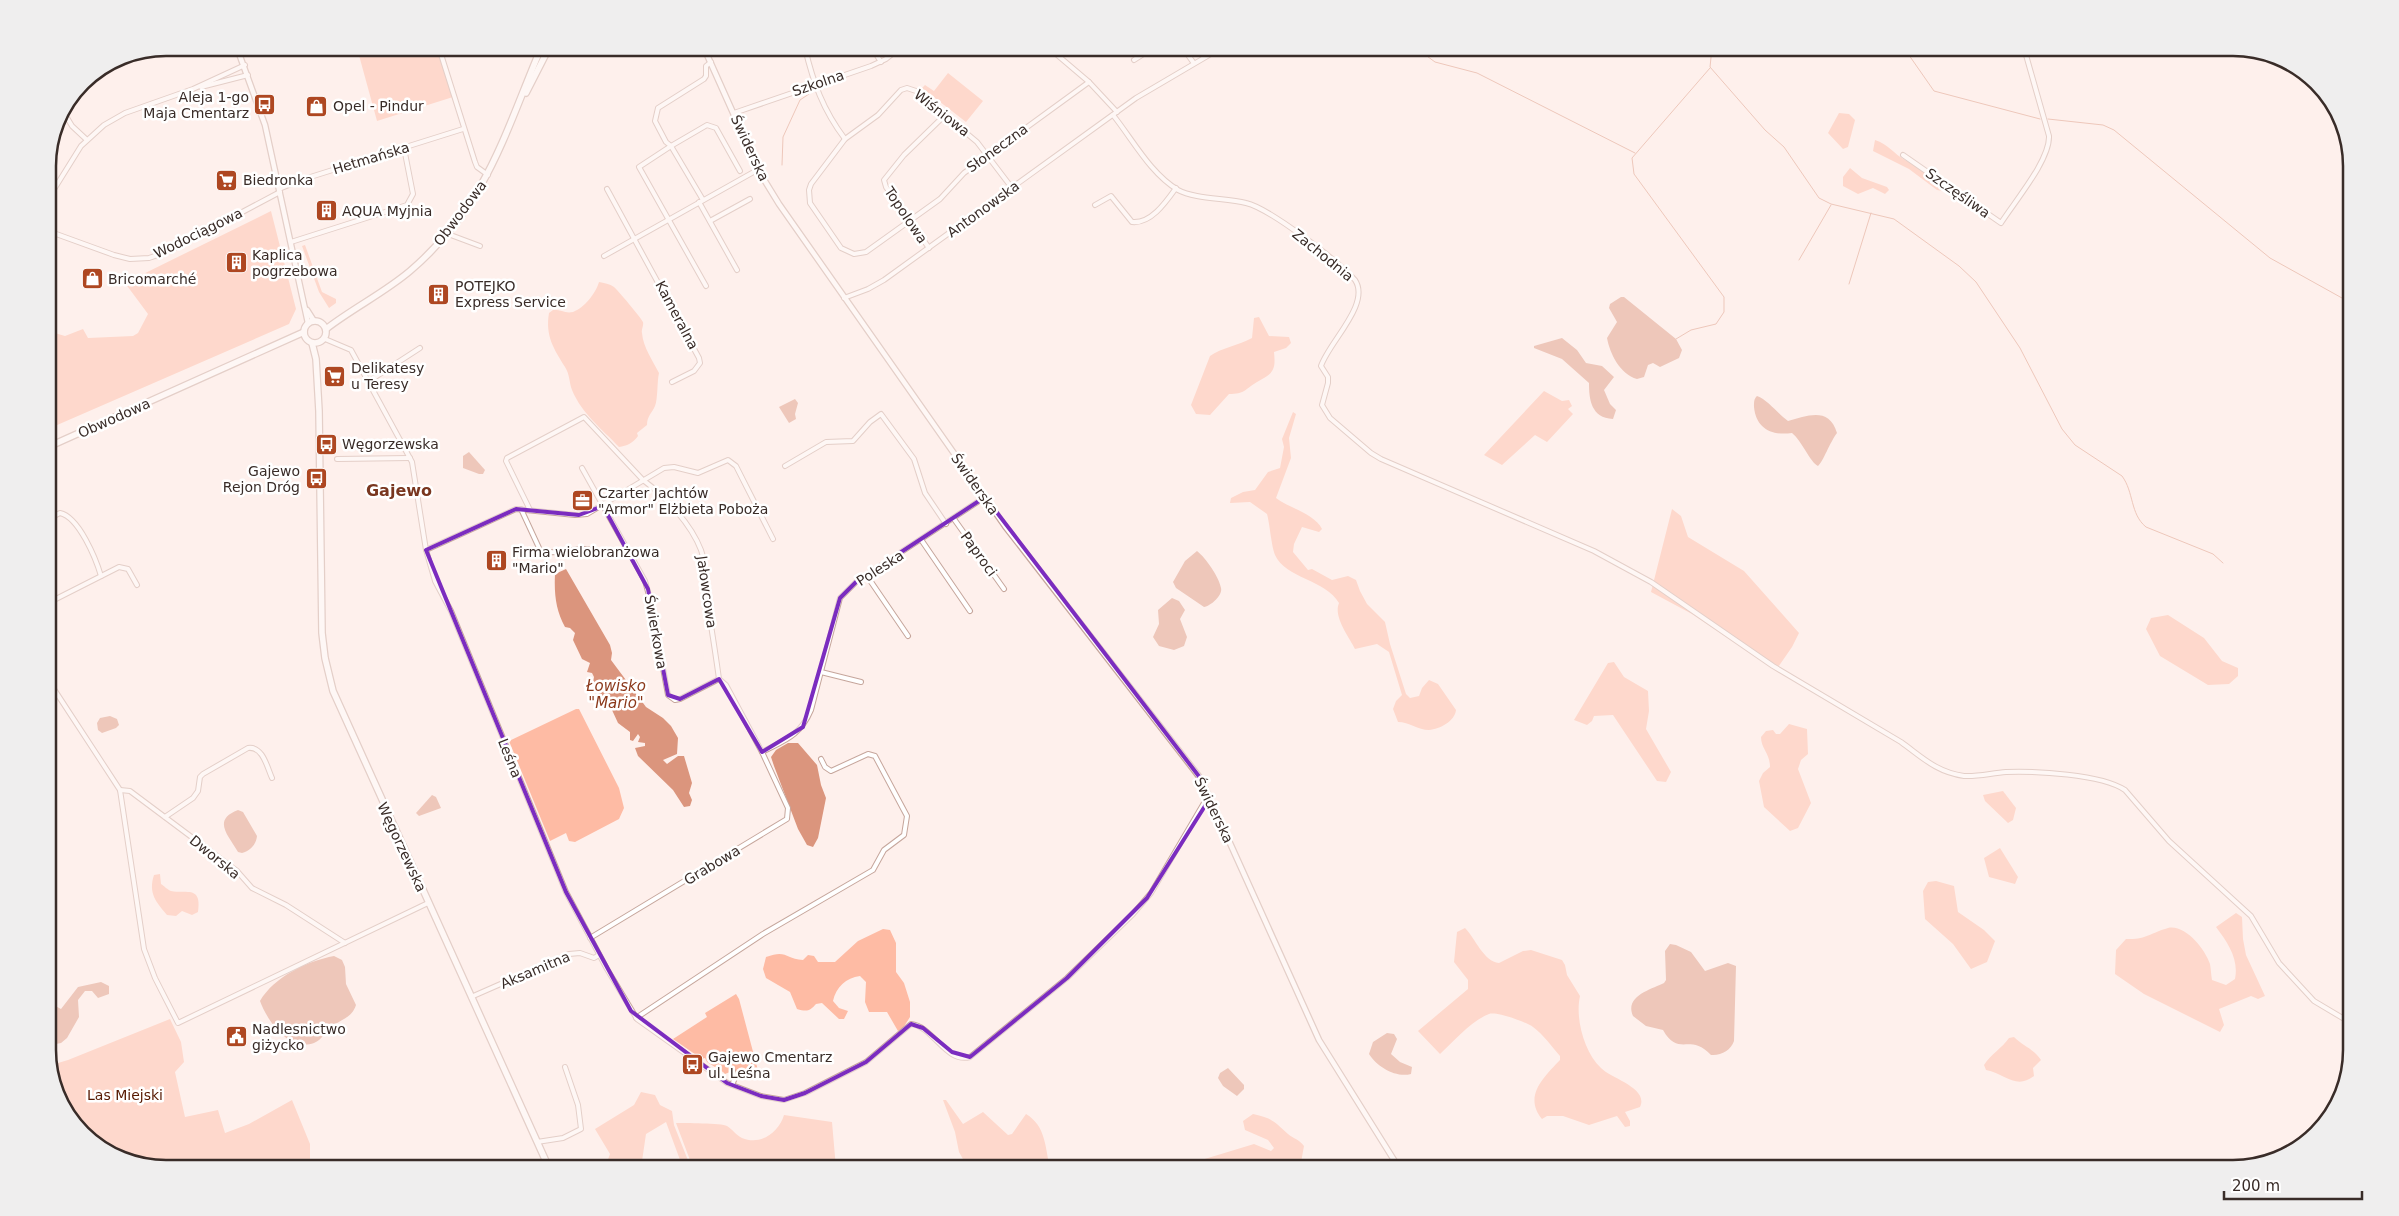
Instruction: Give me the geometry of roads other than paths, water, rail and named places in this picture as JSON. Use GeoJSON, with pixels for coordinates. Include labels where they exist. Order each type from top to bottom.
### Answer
{"type":"FeatureCollection","features":[{"type":"Feature","properties":{"kind":"main road","name":"Obwodowa"},"geometry":{"type":"LineString","coordinates":[[325,327],[401,278],[448,234],[488,176],[539,56]]}},
{"type":"Feature","properties":{"kind":"main road","name":"Obwodowa"},"geometry":{"type":"LineString","coordinates":[[521,102],[546,56]]}},
{"type":"Feature","properties":{"kind":"main road"},"geometry":{"type":"LineString","coordinates":[[311,322],[325,327],[322,341],[312,344],[305,338],[304,332],[311,322]]}},
{"type":"Feature","properties":{"kind":"main road","name":"Obwodowa"},"geometry":{"type":"LineString","coordinates":[[56,443],[304,332]]}},
{"type":"Feature","properties":{"kind":"main road","name":"Obwodowa"},"geometry":{"type":"LineString","coordinates":[[290,339],[305,338]]}},
{"type":"Feature","properties":{"kind":"main road","name":"Węgorzewska"},"geometry":{"type":"LineString","coordinates":[[316,359],[322,341]]}},
{"type":"Feature","properties":{"kind":"main road","name":"Węgorzewska"},"geometry":{"type":"LineString","coordinates":[[312,344],[316,359],[320,442],[322,633],[327,668],[341,714],[545,1160]]}},
{"type":"Feature","properties":{"kind":"street"},"geometry":{"type":"LineString","coordinates":[[240,56],[265,125],[311,322]]}},
{"type":"Feature","properties":{"kind":"street"},"geometry":{"type":"LineString","coordinates":[[441,56],[463,129],[477,167],[488,176]]}},
{"type":"Feature","properties":{"kind":"street","name":"Świderska"},"geometry":{"type":"LineString","coordinates":[[708,56],[759,169],[779,204],[1031,560],[1185,756],[1200,779],[1319,1040],[1394,1160]]}},
{"type":"Feature","properties":{"kind":"street"},"geometry":{"type":"LineString","coordinates":[[807,56],[814,84],[829,118],[845,139]]}},
{"type":"Feature","properties":{"kind":"street"},"geometry":{"type":"LineString","coordinates":[[878,56],[882,62]]}},
{"type":"Feature","properties":{"kind":"street","name":"Szkolna"},"geometry":{"type":"LineString","coordinates":[[734,113],[882,62],[890,56]]}},
{"type":"Feature","properties":{"kind":"street","name":"Zachodnia"},"geometry":{"type":"LineString","coordinates":[[1058,56],[1089,82],[1115,113],[1152,165],[1176,188],[1190,194],[1247,203],[1262,209],[1308,242],[1355,280],[1359,289],[1357,304],[1321,366],[1328,377],[1322,405],[1330,418],[1371,453],[1410,472],[1594,551],[1651,582],[1773,666],[1901,742],[1919,758],[1939,768],[1964,776],[2037,772],[2080,777],[2116,784],[2136,802],[2169,841],[2252,916],[2279,963],[2314,1001],[2343,1018]]}},
{"type":"Feature","properties":{"kind":"street"},"geometry":{"type":"LineString","coordinates":[[1134,60],[1140,56]]}},
{"type":"Feature","properties":{"kind":"street"},"geometry":{"type":"LineString","coordinates":[[1189,56],[1193,62]]}},
{"type":"Feature","properties":{"kind":"street","name":"Antonowska"},"geometry":{"type":"LineString","coordinates":[[844,298],[876,285],[1154,85],[1205,56]]}},
{"type":"Feature","properties":{"kind":"street","name":"Szczęśliwa"},"geometry":{"type":"LineString","coordinates":[[1903,154],[2001,223],[2042,163],[2049,143],[2049,136],[2026,56]]}},
{"type":"Feature","properties":{"kind":"street"},"geometry":{"type":"LineString","coordinates":[[711,62],[706,66],[706,76],[704,79],[658,108],[654,121],[666,142],[672,146],[737,270]]}},
{"type":"Feature","properties":{"kind":"street"},"geometry":{"type":"LineString","coordinates":[[56,187],[71,160],[87,140],[104,125],[126,113],[193,88],[244,65]]}},
{"type":"Feature","properties":{"kind":"street"},"geometry":{"type":"LineString","coordinates":[[193,88],[248,75]]}},
{"type":"Feature","properties":{"kind":"street","name":"Słoneczna"},"geometry":{"type":"LineString","coordinates":[[839,145],[811,184],[808,196],[810,203],[841,248],[854,254],[866,252],[946,194],[960,176],[1089,82]]}},
{"type":"Feature","properties":{"kind":"street","name":"Wiśniowa"},"geometry":{"type":"LineString","coordinates":[[839,145],[874,119],[904,88],[913,90],[972,137],[1012,188]]}},
{"type":"Feature","properties":{"kind":"street","name":"Topolowa"},"geometry":{"type":"LineString","coordinates":[[929,248],[886,186],[884,180],[904,155],[945,115]]}},
{"type":"Feature","properties":{"kind":"street"},"geometry":{"type":"LineString","coordinates":[[68,119],[72,126],[87,140]]}},
{"type":"Feature","properties":{"kind":"street"},"geometry":{"type":"LineString","coordinates":[[706,286],[639,167],[707,125],[712,125],[716,128],[740,171]]}},
{"type":"Feature","properties":{"kind":"street","name":"Hetmańska"},"geometry":{"type":"LineString","coordinates":[[280,190],[317,174],[463,129]]}},
{"type":"Feature","properties":{"kind":"street"},"geometry":{"type":"LineString","coordinates":[[291,242],[407,205],[413,194],[404,148]]}},
{"type":"Feature","properties":{"kind":"street"},"geometry":{"type":"LineString","coordinates":[[604,256],[759,169]]}},
{"type":"Feature","properties":{"kind":"street"},"geometry":{"type":"LineString","coordinates":[[1094,205],[1111,196],[1132,222],[1142,222],[1169,199],[1176,188]]}},
{"type":"Feature","properties":{"kind":"street","name":"Kameralna"},"geometry":{"type":"LineString","coordinates":[[607,189],[699,358],[700,363],[694,371],[672,382]]}},
{"type":"Feature","properties":{"kind":"street","name":"Wodociągowa"},"geometry":{"type":"LineString","coordinates":[[56,235],[130,259],[150,258],[177,247],[280,190]]}},
{"type":"Feature","properties":{"kind":"street"},"geometry":{"type":"LineString","coordinates":[[710,221],[750,199]]}},
{"type":"Feature","properties":{"kind":"street"},"geometry":{"type":"LineString","coordinates":[[448,234],[480,246]]}},
{"type":"Feature","properties":{"kind":"street","name":"Leśna"},"geometry":{"type":"LineString","coordinates":[[322,341],[351,350],[410,458],[414,470],[426,550],[436,581],[451,611],[566,892],[599,955],[636,1018],[688,1057],[732,1085],[775,1099],[792,1099],[866,1062],[911,1024],[923,1028],[952,1052],[964,1058],[970,1057],[1067,978],[1133,914],[1151,893],[1204,803],[1210,798]]}},
{"type":"Feature","properties":{"kind":"street"},"geometry":{"type":"LineString","coordinates":[[368,381],[420,348]]}},
{"type":"Feature","properties":{"kind":"street"},"geometry":{"type":"LineString","coordinates":[[785,466],[826,442],[853,441],[870,422],[881,414],[914,459],[924,493],[946,524]]}},
{"type":"Feature","properties":{"kind":"street","name":"Jałowcowa"},"geometry":{"type":"LineString","coordinates":[[530,510],[506,461],[507,458],[584,417],[643,480],[654,488],[686,524],[702,552],[705,567],[704,587],[719,679],[726,685],[762,752],[768,769]]}},
{"type":"Feature","properties":{"kind":"street"},"geometry":{"type":"LineString","coordinates":[[337,459],[410,458]]}},
{"type":"Feature","properties":{"kind":"street"},"geometry":{"type":"LineString","coordinates":[[426,550],[510,511],[521,509],[584,515],[603,506],[643,480],[670,466],[693,473],[723,462],[733,462],[773,538]]}},
{"type":"Feature","properties":{"kind":"street","name":"Świerkowa"},"geometry":{"type":"LineString","coordinates":[[582,468],[648,589],[668,695],[675,700],[680,699],[719,679]]}},
{"type":"Feature","properties":{"kind":"street","name":"Poleska"},"geometry":{"type":"LineString","coordinates":[[762,752],[796,734],[803,727],[811,710],[840,598],[854,584],[985,497]]}},
{"type":"Feature","properties":{"kind":"street"},"geometry":{"type":"LineString","coordinates":[[521,509],[540,550],[552,553],[590,550],[597,553]]}},
{"type":"Feature","properties":{"kind":"street"},"geometry":{"type":"LineString","coordinates":[[56,515],[60,513],[68,515],[89,546],[101,576]]}},
{"type":"Feature","properties":{"kind":"street","name":"Paproci"},"geometry":{"type":"LineString","coordinates":[[954,519],[1004,589]]}},
{"type":"Feature","properties":{"kind":"street"},"geometry":{"type":"LineString","coordinates":[[922,540],[970,611]]}},
{"type":"Feature","properties":{"kind":"street"},"geometry":{"type":"LineString","coordinates":[[56,599],[119,567],[126,567],[137,585]]}},
{"type":"Feature","properties":{"kind":"street"},"geometry":{"type":"LineString","coordinates":[[867,576],[908,636]]}},
{"type":"Feature","properties":{"kind":"street"},"geometry":{"type":"LineString","coordinates":[[821,672],[861,682]]}},
{"type":"Feature","properties":{"kind":"street"},"geometry":{"type":"LineString","coordinates":[[56,692],[120,790],[144,948],[152,972],[178,1022],[428,903]]}},
{"type":"Feature","properties":{"kind":"street"},"geometry":{"type":"LineString","coordinates":[[165,817],[193,798],[198,791],[200,777],[203,774],[248,748],[253,747],[260,752],[272,778]]}},
{"type":"Feature","properties":{"kind":"street"},"geometry":{"type":"LineString","coordinates":[[636,1018],[723,960],[833,891],[873,870],[884,850],[904,835],[907,816],[875,756],[868,754],[831,770],[825,767],[820,759]]}},
{"type":"Feature","properties":{"kind":"street","name":"Grabowa"},"geometry":{"type":"LineString","coordinates":[[590,938],[786,819],[788,808],[768,769]]}},
{"type":"Feature","properties":{"kind":"street","name":"Dworska"},"geometry":{"type":"LineString","coordinates":[[120,790],[128,790],[237,870],[252,888],[286,904],[345,943]]}},
{"type":"Feature","properties":{"kind":"street","name":"Aksamitna"},"geometry":{"type":"LineString","coordinates":[[471,997],[569,954],[580,952],[594,958],[599,955]]}},
{"type":"Feature","properties":{"kind":"street"},"geometry":{"type":"LineString","coordinates":[[537,1142],[563,1138],[581,1129],[574,1091],[565,1067]]}},
{"type":"Feature","properties":{"kind":"street"},"geometry":{"type":"LineString","coordinates":[[732,1085],[735,1078],[733,1071]]}},
{"type":"Feature","properties":{"kind":"water"},"geometry":{"type":"Polygon","coordinates":[[[1624,297],[1676,339],[1682,350],[1679,358],[1660,367],[1653,363],[1648,365],[1644,377],[1637,379],[1621,368],[1613,357],[1607,338],[1617,322],[1609,308],[1610,304],[1624,297]]]}},
{"type":"Feature","properties":{"kind":"water"},"geometry":{"type":"Polygon","coordinates":[[[1562,338],[1577,350],[1586,363],[1602,366],[1614,377],[1604,390],[1610,404],[1616,410],[1613,419],[1600,415],[1593,407],[1589,383],[1562,359],[1534,348],[1534,346],[1562,338]]]}},
{"type":"Feature","properties":{"kind":"water"},"geometry":{"type":"Polygon","coordinates":[[[1757,396],[1788,421],[1810,415],[1823,416],[1829,419],[1837,433],[1818,466],[1792,433],[1771,432],[1761,425],[1755,414],[1754,407],[1754,400],[1757,396]]]}},
{"type":"Feature","properties":{"kind":"water"},"geometry":{"type":"Polygon","coordinates":[[[795,399],[798,403],[795,414],[796,419],[789,423],[779,407],[795,399]]]}},
{"type":"Feature","properties":{"kind":"water"},"geometry":{"type":"Polygon","coordinates":[[[469,452],[485,470],[483,474],[463,468],[463,456],[469,452]]]}},
{"type":"Feature","properties":{"kind":"water"},"geometry":{"type":"Polygon","coordinates":[[[1197,551],[1212,568],[1221,588],[1216,600],[1204,607],[1176,588],[1173,582],[1185,561],[1197,551]]]}},
{"type":"Feature","properties":{"kind":"water","name":"Łowisko \"Mario\""},"geometry":{"type":"Polygon","coordinates":[[[566,569],[610,645],[611,660],[646,707],[663,718],[671,726],[678,738],[677,754],[663,760],[667,764],[678,756],[684,756],[692,783],[689,793],[692,800],[690,806],[684,807],[673,790],[638,756],[635,748],[645,746],[645,743],[638,742],[640,737],[638,734],[633,741],[630,740],[630,732],[618,723],[612,710],[605,706],[593,683],[594,677],[592,673],[587,672],[590,663],[582,659],[573,640],[575,633],[570,628],[565,627],[556,602],[555,574],[566,569]]]}},
{"type":"Feature","properties":{"kind":"water"},"geometry":{"type":"Polygon","coordinates":[[[1172,598],[1179,601],[1185,610],[1180,619],[1187,637],[1184,646],[1174,650],[1159,646],[1153,637],[1159,624],[1158,610],[1172,598]]]}},
{"type":"Feature","properties":{"kind":"water"},"geometry":{"type":"Polygon","coordinates":[[[110,716],[117,719],[119,725],[102,733],[98,730],[97,723],[100,718],[110,716]]]}},
{"type":"Feature","properties":{"kind":"water"},"geometry":{"type":"Polygon","coordinates":[[[788,743],[798,743],[817,765],[826,798],[818,838],[813,847],[807,845],[798,829],[771,757],[776,750],[788,743]]]}},
{"type":"Feature","properties":{"kind":"water"},"geometry":{"type":"Polygon","coordinates":[[[432,795],[436,797],[441,808],[419,816],[416,813],[432,795]]]}},
{"type":"Feature","properties":{"kind":"water"},"geometry":{"type":"Polygon","coordinates":[[[238,810],[243,812],[257,836],[252,847],[242,853],[238,852],[230,840],[224,823],[230,814],[238,810]]]}},
{"type":"Feature","properties":{"kind":"water"},"geometry":{"type":"Polygon","coordinates":[[[1670,944],[1691,952],[1705,971],[1728,963],[1736,966],[1734,1041],[1728,1050],[1711,1055],[1696,1045],[1679,1044],[1669,1038],[1663,1030],[1646,1026],[1633,1016],[1632,1003],[1636,998],[1664,983],[1666,980],[1665,951],[1670,944]]]}},
{"type":"Feature","properties":{"kind":"water"},"geometry":{"type":"Polygon","coordinates":[[[334,956],[342,960],[345,967],[346,984],[356,1005],[354,1009],[347,1017],[331,1027],[317,1042],[305,1045],[287,1039],[273,1025],[260,1001],[266,992],[292,971],[334,956]]]}},
{"type":"Feature","properties":{"kind":"water"},"geometry":{"type":"Polygon","coordinates":[[[101,982],[109,986],[109,994],[98,998],[92,991],[85,991],[78,1000],[79,1017],[67,1038],[61,1043],[56,1044],[56,1006],[61,1009],[78,987],[101,982]]]}},
{"type":"Feature","properties":{"kind":"water"},"geometry":{"type":"Polygon","coordinates":[[[1387,1033],[1394,1034],[1397,1039],[1391,1054],[1400,1062],[1412,1067],[1411,1074],[1393,1073],[1382,1067],[1369,1054],[1373,1042],[1387,1033]]]}},
{"type":"Feature","properties":{"kind":"water"},"geometry":{"type":"Polygon","coordinates":[[[1228,1068],[1244,1085],[1244,1089],[1237,1096],[1223,1086],[1218,1078],[1220,1073],[1228,1068]]]}},
{"type":"Feature","properties":{"kind":"waterway"},"geometry":{"type":"LineString","coordinates":[[1427,56],[1435,62],[1477,73],[1635,153]]}},
{"type":"Feature","properties":{"kind":"waterway"},"geometry":{"type":"LineString","coordinates":[[1711,56],[1710,67],[1765,130],[1784,147],[1819,198],[1831,204],[1894,219],[1959,266],[1976,282],[2020,348],[2062,429],[2075,445],[2122,476],[2129,489],[2137,516],[2146,527],[2213,554],[2223,563]]}},
{"type":"Feature","properties":{"kind":"waterway"},"geometry":{"type":"LineString","coordinates":[[1910,56],[1934,91],[2040,119]]}},
{"type":"Feature","properties":{"kind":"waterway"},"geometry":{"type":"LineString","coordinates":[[1676,339],[1691,330],[1716,324],[1724,312],[1724,297],[1634,174],[1632,158],[1710,68]]}},
{"type":"Feature","properties":{"kind":"waterway"},"geometry":{"type":"LineString","coordinates":[[782,165],[783,137],[800,100],[809,94]]}},
{"type":"Feature","properties":{"kind":"waterway"},"geometry":{"type":"LineString","coordinates":[[2048,119],[2103,125],[2114,130],[2270,258],[2343,299]]}},
{"type":"Feature","properties":{"kind":"waterway"},"geometry":{"type":"LineString","coordinates":[[1799,260],[1831,205]]}},
{"type":"Feature","properties":{"kind":"waterway"},"geometry":{"type":"LineString","coordinates":[[1849,284],[1871,213]]}},
{"type":"Feature","properties":{"kind":"place","name":"Aleja 1-go Maja Cmentarz"},"geometry":{"type":"Point","coordinates":[265,105]}},
{"type":"Feature","properties":{"kind":"place","name":"Opel - Pindur"},"geometry":{"type":"Point","coordinates":[317,106]}},
{"type":"Feature","properties":{"kind":"place","name":"Biedronka"},"geometry":{"type":"Point","coordinates":[227,180]}},
{"type":"Feature","properties":{"kind":"place","name":"AQUA Myjnia"},"geometry":{"type":"Point","coordinates":[326,211]}},
{"type":"Feature","properties":{"kind":"place","name":"Kaplica pogrzebowa"},"geometry":{"type":"Point","coordinates":[236,263]}},
{"type":"Feature","properties":{"kind":"place","name":"Bricomarché"},"geometry":{"type":"Point","coordinates":[92,279]}},
{"type":"Feature","properties":{"kind":"place","name":"POTEJKO Express Service"},"geometry":{"type":"Point","coordinates":[439,294]}},
{"type":"Feature","properties":{"kind":"place","name":"Delikatesy u Teresy"},"geometry":{"type":"Point","coordinates":[335,376]}},
{"type":"Feature","properties":{"kind":"place","name":"Węgorzewska"},"geometry":{"type":"Point","coordinates":[326,444]}},
{"type":"Feature","properties":{"kind":"place","name":"Gajewo Rejon Dróg"},"geometry":{"type":"Point","coordinates":[316,479]}},
{"type":"Feature","properties":{"kind":"place","name":"Czarter Jachtów \"Armor\" Elżbieta Poboża"},"geometry":{"type":"Point","coordinates":[582,501]}},
{"type":"Feature","properties":{"kind":"place","name":"Firma wielobranżowa \"Mario\""},"geometry":{"type":"Point","coordinates":[496,560]}},
{"type":"Feature","properties":{"kind":"place","name":"Nadlesnictwo giżycko"},"geometry":{"type":"Point","coordinates":[236,1037]}},
{"type":"Feature","properties":{"kind":"place","name":"Gajewo Cmentarz ul. Leśna"},"geometry":{"type":"Point","coordinates":[692,1065]}},
{"type":"Feature","properties":{"kind":"district","name":"Gajewo"},"geometry":{"type":"Point","coordinates":[399,490]}},
{"type":"Feature","properties":{"kind":"park label","name":"Las Miejski"},"geometry":{"type":"Point","coordinates":[125,1095]}}]}
